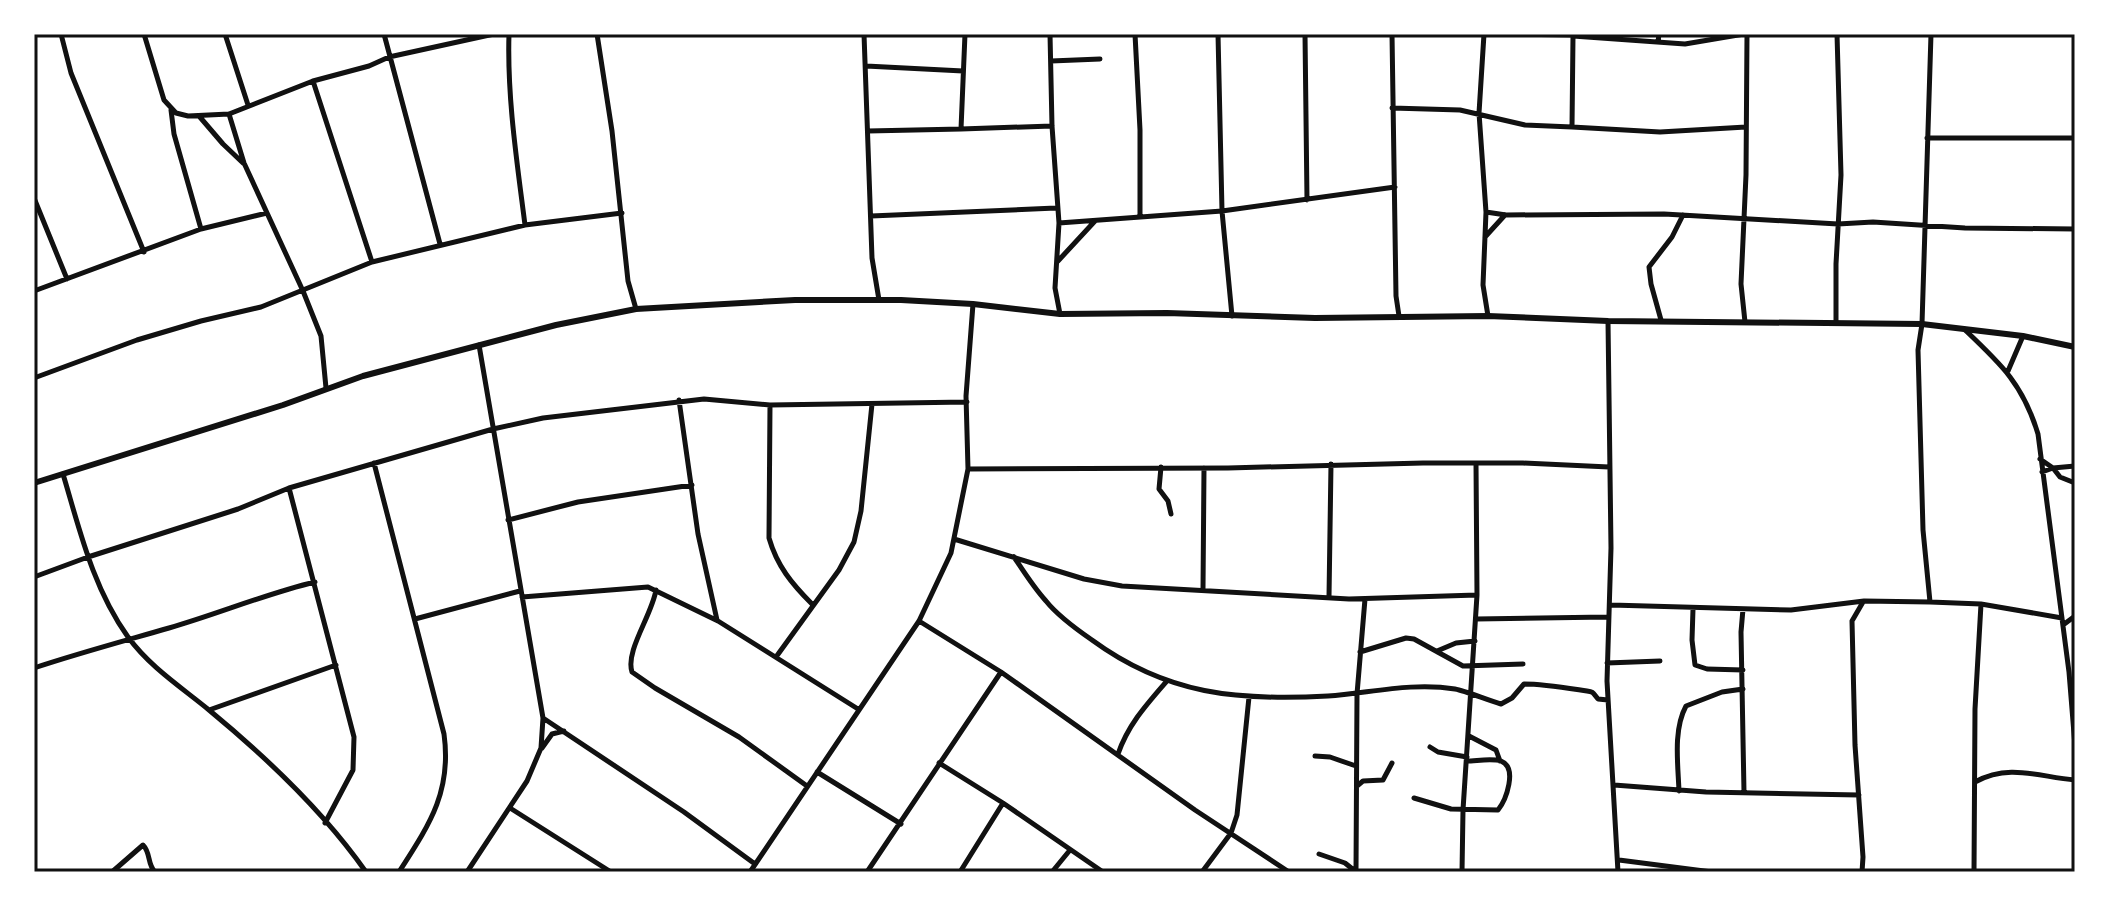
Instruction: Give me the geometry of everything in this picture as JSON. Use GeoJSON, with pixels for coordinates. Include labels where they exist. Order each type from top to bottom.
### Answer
{"type":"FeatureCollection","features":[{"type":"Feature","properties":{"kind":"street"},"geometry":{"type":"LineString","coordinates":[[61,34],[71,73],[144,252]]}},
{"type":"Feature","properties":{"kind":"street"},"geometry":{"type":"LineString","coordinates":[[144,34],[160,92],[171,110],[174,134],[201,229]]}},
{"type":"Feature","properties":{"kind":"street"},"geometry":{"type":"LineString","coordinates":[[225,34],[248,105]]}},
{"type":"Feature","properties":{"kind":"street"},"geometry":{"type":"LineString","coordinates":[[384,34],[440,244]]}},
{"type":"Feature","properties":{"kind":"street"},"geometry":{"type":"LineString","coordinates":[[171,110],[188,116],[229,114],[313,81],[369,66],[389,57],[494,34]]}},
{"type":"Feature","properties":{"kind":"street"},"geometry":{"type":"LineString","coordinates":[[509,34],[513,113],[525,225]]}},
{"type":"Feature","properties":{"kind":"street"},"geometry":{"type":"LineString","coordinates":[[597,34],[622,213],[628,281],[636,309]]}},
{"type":"Feature","properties":{"kind":"street"},"geometry":{"type":"LineString","coordinates":[[864,34],[872,258],[879,300]]}},
{"type":"Feature","properties":{"kind":"street"},"geometry":{"type":"LineString","coordinates":[[961,129],[965,34]]}},
{"type":"Feature","properties":{"kind":"street"},"geometry":{"type":"LineString","coordinates":[[1050,34],[1059,223],[1055,288],[1060,314]]}},
{"type":"Feature","properties":{"kind":"street"},"geometry":{"type":"LineString","coordinates":[[1135,34],[1140,217]]}},
{"type":"Feature","properties":{"kind":"street"},"geometry":{"type":"LineString","coordinates":[[1218,34],[1222,211],[1232,317]]}},
{"type":"Feature","properties":{"kind":"street"},"geometry":{"type":"LineString","coordinates":[[1305,34],[1307,200]]}},
{"type":"Feature","properties":{"kind":"street"},"geometry":{"type":"LineString","coordinates":[[1392,34],[1396,296],[1399,316]]}},
{"type":"Feature","properties":{"kind":"street"},"geometry":{"type":"LineString","coordinates":[[1484,34],[1479,113],[1486,212],[1483,285],[1488,316]]}},
{"type":"Feature","properties":{"kind":"street"},"geometry":{"type":"LineString","coordinates":[[1504,34],[1695,43],[1746,34],[1745,218],[1741,284],[1745,322]]}},
{"type":"Feature","properties":{"kind":"street"},"geometry":{"type":"LineString","coordinates":[[1658,42],[1659,34]]}},
{"type":"Feature","properties":{"kind":"street"},"geometry":{"type":"LineString","coordinates":[[1836,323],[1841,112],[1837,34]]}},
{"type":"Feature","properties":{"kind":"street"},"geometry":{"type":"LineString","coordinates":[[1930,602],[1923,530],[1918,350],[1922,324],[1931,34]]}},
{"type":"Feature","properties":{"kind":"street"},"geometry":{"type":"LineString","coordinates":[[1572,127],[1573,35]]}},
{"type":"Feature","properties":{"kind":"street"},"geometry":{"type":"LineString","coordinates":[[1051,61],[1100,59]]}},
{"type":"Feature","properties":{"kind":"street"},"geometry":{"type":"LineString","coordinates":[[866,66],[963,71]]}},
{"type":"Feature","properties":{"kind":"street"},"geometry":{"type":"LineString","coordinates":[[313,81],[372,262]]}},
{"type":"Feature","properties":{"kind":"street"},"geometry":{"type":"LineString","coordinates":[[1392,108],[1440,108],[1479,113],[1525,125],[1660,132],[1746,127]]}},
{"type":"Feature","properties":{"kind":"street"},"geometry":{"type":"LineString","coordinates":[[229,114],[244,163],[303,291],[322,341],[326,388]]}},
{"type":"Feature","properties":{"kind":"street"},"geometry":{"type":"LineString","coordinates":[[199,116],[244,163]]}},
{"type":"Feature","properties":{"kind":"street"},"geometry":{"type":"LineString","coordinates":[[868,131],[1052,126]]}},
{"type":"Feature","properties":{"kind":"street"},"geometry":{"type":"LineString","coordinates":[[1927,138],[2075,138]]}},
{"type":"Feature","properties":{"kind":"street"},"geometry":{"type":"LineString","coordinates":[[1059,223],[1222,211],[1395,187]]}},
{"type":"Feature","properties":{"kind":"street"},"geometry":{"type":"LineString","coordinates":[[34,198],[67,279]]}},
{"type":"Feature","properties":{"kind":"street"},"geometry":{"type":"LineString","coordinates":[[871,216],[1056,208]]}},
{"type":"Feature","properties":{"kind":"street"},"geometry":{"type":"LineString","coordinates":[[1486,212],[1506,215],[1683,215],[1838,224],[1873,222],[2075,229]]}},
{"type":"Feature","properties":{"kind":"street"},"geometry":{"type":"LineString","coordinates":[[34,291],[201,229],[267,213]]}},
{"type":"Feature","properties":{"kind":"street"},"geometry":{"type":"LineString","coordinates":[[34,378],[137,340],[261,307],[372,262],[525,225],[622,213]]}},
{"type":"Feature","properties":{"kind":"street"},"geometry":{"type":"LineString","coordinates":[[1484,238],[1506,215]]}},
{"type":"Feature","properties":{"kind":"street"},"geometry":{"type":"LineString","coordinates":[[1661,320],[1649,267],[1672,237],[1683,215]]}},
{"type":"Feature","properties":{"kind":"street"},"geometry":{"type":"LineString","coordinates":[[1058,262],[1095,220]]}},
{"type":"Feature","properties":{"kind":"street"},"geometry":{"type":"LineString","coordinates":[[34,483],[283,405],[326,388],[556,325],[636,309],[795,300],[879,300],[973,304],[1060,314],[1488,316],[1608,321],[1922,324],[2023,336],[2075,347]]}},
{"type":"Feature","properties":{"kind":"street"},"geometry":{"type":"LineString","coordinates":[[750,872],[919,621],[951,553],[968,469],[967,402],[973,304]]}},
{"type":"Feature","properties":{"kind":"street"},"geometry":{"type":"LineString","coordinates":[[1608,321],[1611,605],[1607,617],[1607,663],[1618,872]]}},
{"type":"Feature","properties":{"kind":"street"},"geometry":{"type":"LineString","coordinates":[[1963,328],[2008,371],[2034,421],[2072,673],[2075,746]]}},
{"type":"Feature","properties":{"kind":"street"},"geometry":{"type":"LineString","coordinates":[[2008,371],[2023,336]]}},
{"type":"Feature","properties":{"kind":"street"},"geometry":{"type":"LineString","coordinates":[[479,345],[543,718],[541,748]]}},
{"type":"Feature","properties":{"kind":"street"},"geometry":{"type":"LineString","coordinates":[[34,577],[223,515],[289,488],[493,429],[543,418],[704,399],[770,405],[967,402]]}},
{"type":"Feature","properties":{"kind":"street"},"geometry":{"type":"LineString","coordinates":[[679,400],[702,557],[718,621]]}},
{"type":"Feature","properties":{"kind":"street"},"geometry":{"type":"LineString","coordinates":[[776,657],[839,570],[854,542],[861,511],[872,404]]}},
{"type":"Feature","properties":{"kind":"street"},"geometry":{"type":"LineString","coordinates":[[770,405],[769,538],[775,558],[790,582],[812,604]]}},
{"type":"Feature","properties":{"kind":"street"},"geometry":{"type":"LineString","coordinates":[[2040,459],[2060,477],[2075,483]]}},
{"type":"Feature","properties":{"kind":"street"},"geometry":{"type":"LineString","coordinates":[[374,463],[444,734],[448,761],[440,798],[399,872]]}},
{"type":"Feature","properties":{"kind":"street"},"geometry":{"type":"LineString","coordinates":[[968,469],[1476,463],[1609,467]]}},
{"type":"Feature","properties":{"kind":"street"},"geometry":{"type":"LineString","coordinates":[[1462,872],[1477,595],[1476,463]]}},
{"type":"Feature","properties":{"kind":"street"},"geometry":{"type":"LineString","coordinates":[[1329,597],[1331,464]]}},
{"type":"Feature","properties":{"kind":"street"},"geometry":{"type":"LineString","coordinates":[[2042,472],[2075,466]]}},
{"type":"Feature","properties":{"kind":"street"},"geometry":{"type":"LineString","coordinates":[[1161,467],[1159,489],[1168,501],[1171,514]]}},
{"type":"Feature","properties":{"kind":"street"},"geometry":{"type":"LineString","coordinates":[[1203,590],[1204,468]]}},
{"type":"Feature","properties":{"kind":"street"},"geometry":{"type":"LineString","coordinates":[[63,474],[96,583],[128,637],[155,667],[209,710],[295,788],[366,872]]}},
{"type":"Feature","properties":{"kind":"street"},"geometry":{"type":"LineString","coordinates":[[508,520],[578,502],[692,485]]}},
{"type":"Feature","properties":{"kind":"street"},"geometry":{"type":"LineString","coordinates":[[289,488],[354,737],[353,770],[325,823]]}},
{"type":"Feature","properties":{"kind":"street"},"geometry":{"type":"LineString","coordinates":[[954,539],[1084,579],[1122,586],[1365,599],[1477,595]]}},
{"type":"Feature","properties":{"kind":"street"},"geometry":{"type":"LineString","coordinates":[[1014,557],[1047,603],[1115,658],[1166,682],[1206,692],[1249,697],[1357,694],[1382,688],[1436,688],[1459,690],[1501,704],[1512,698],[1518,688],[1529,684],[1592,692],[1598,699],[1608,700]]}},
{"type":"Feature","properties":{"kind":"street"},"geometry":{"type":"LineString","coordinates":[[34,668],[128,637],[170,628],[264,595],[315,582]]}},
{"type":"Feature","properties":{"kind":"street"},"geometry":{"type":"LineString","coordinates":[[415,619],[521,594],[641,586],[656,590],[718,621],[858,709]]}},
{"type":"Feature","properties":{"kind":"street"},"geometry":{"type":"LineString","coordinates":[[656,590],[654,606],[630,661],[632,672],[739,737],[807,786]]}},
{"type":"Feature","properties":{"kind":"street"},"geometry":{"type":"LineString","coordinates":[[1356,872],[1357,694],[1365,599]]}},
{"type":"Feature","properties":{"kind":"street"},"geometry":{"type":"LineString","coordinates":[[1611,605],[1791,610],[1864,601],[1930,602],[1981,604],[2062,618]]}},
{"type":"Feature","properties":{"kind":"street"},"geometry":{"type":"LineString","coordinates":[[1862,872],[1852,621],[1864,601]]}},
{"type":"Feature","properties":{"kind":"street"},"geometry":{"type":"LineString","coordinates":[[1974,872],[1981,604]]}},
{"type":"Feature","properties":{"kind":"street"},"geometry":{"type":"LineString","coordinates":[[1693,609],[1695,665],[1700,668],[1743,670]]}},
{"type":"Feature","properties":{"kind":"street"},"geometry":{"type":"LineString","coordinates":[[1743,609],[1744,792]]}},
{"type":"Feature","properties":{"kind":"street"},"geometry":{"type":"LineString","coordinates":[[2063,626],[2075,616]]}},
{"type":"Feature","properties":{"kind":"street"},"geometry":{"type":"LineString","coordinates":[[1476,619],[1607,617]]}},
{"type":"Feature","properties":{"kind":"street"},"geometry":{"type":"LineString","coordinates":[[919,621],[1001,672],[1195,810],[1289,872]]}},
{"type":"Feature","properties":{"kind":"street"},"geometry":{"type":"LineString","coordinates":[[1359,652],[1406,638],[1420,641],[1463,666],[1523,664]]}},
{"type":"Feature","properties":{"kind":"street"},"geometry":{"type":"LineString","coordinates":[[1437,651],[1456,643],[1475,641]]}},
{"type":"Feature","properties":{"kind":"street"},"geometry":{"type":"LineString","coordinates":[[1607,663],[1660,661]]}},
{"type":"Feature","properties":{"kind":"street"},"geometry":{"type":"LineString","coordinates":[[209,710],[336,665]]}},
{"type":"Feature","properties":{"kind":"street"},"geometry":{"type":"LineString","coordinates":[[867,872],[1001,672]]}},
{"type":"Feature","properties":{"kind":"street"},"geometry":{"type":"LineString","coordinates":[[1118,754],[1124,735],[1137,715],[1166,682]]}},
{"type":"Feature","properties":{"kind":"street"},"geometry":{"type":"LineString","coordinates":[[1679,791],[1677,750],[1686,706],[1722,692],[1743,689]]}},
{"type":"Feature","properties":{"kind":"street"},"geometry":{"type":"LineString","coordinates":[[1202,872],[1231,833],[1240,801],[1249,697]]}},
{"type":"Feature","properties":{"kind":"street"},"geometry":{"type":"LineString","coordinates":[[543,718],[717,834],[755,864]]}},
{"type":"Feature","properties":{"kind":"street"},"geometry":{"type":"LineString","coordinates":[[467,872],[527,781],[541,748],[552,734],[564,731]]}},
{"type":"Feature","properties":{"kind":"street"},"geometry":{"type":"LineString","coordinates":[[1414,798],[1463,810],[1498,810],[1503,804],[1509,772],[1496,750],[1469,736]]}},
{"type":"Feature","properties":{"kind":"street"},"geometry":{"type":"LineString","coordinates":[[1430,747],[1467,759],[1501,761]]}},
{"type":"Feature","properties":{"kind":"street"},"geometry":{"type":"LineString","coordinates":[[1315,756],[1330,757],[1356,766]]}},
{"type":"Feature","properties":{"kind":"street"},"geometry":{"type":"LineString","coordinates":[[939,763],[1103,872]]}},
{"type":"Feature","properties":{"kind":"street"},"geometry":{"type":"LineString","coordinates":[[1356,787],[1363,781],[1383,780],[1392,763]]}},
{"type":"Feature","properties":{"kind":"street"},"geometry":{"type":"LineString","coordinates":[[1975,783],[1986,776],[2009,771],[2027,771],[2075,780]]}},
{"type":"Feature","properties":{"kind":"street"},"geometry":{"type":"LineString","coordinates":[[817,772],[901,824]]}},
{"type":"Feature","properties":{"kind":"street"},"geometry":{"type":"LineString","coordinates":[[1614,785],[1796,796],[1859,795]]}},
{"type":"Feature","properties":{"kind":"street"},"geometry":{"type":"LineString","coordinates":[[960,872],[1003,803]]}},
{"type":"Feature","properties":{"kind":"street"},"geometry":{"type":"LineString","coordinates":[[510,808],[611,872]]}},
{"type":"Feature","properties":{"kind":"street"},"geometry":{"type":"LineString","coordinates":[[112,872],[143,845],[149,852],[150,865],[155,872]]}},
{"type":"Feature","properties":{"kind":"street"},"geometry":{"type":"LineString","coordinates":[[1052,872],[1070,850]]}},
{"type":"Feature","properties":{"kind":"street"},"geometry":{"type":"LineString","coordinates":[[1319,854],[1345,863],[1356,872]]}},
{"type":"Feature","properties":{"kind":"street"},"geometry":{"type":"LineString","coordinates":[[1619,860],[1712,872]]}}]}
